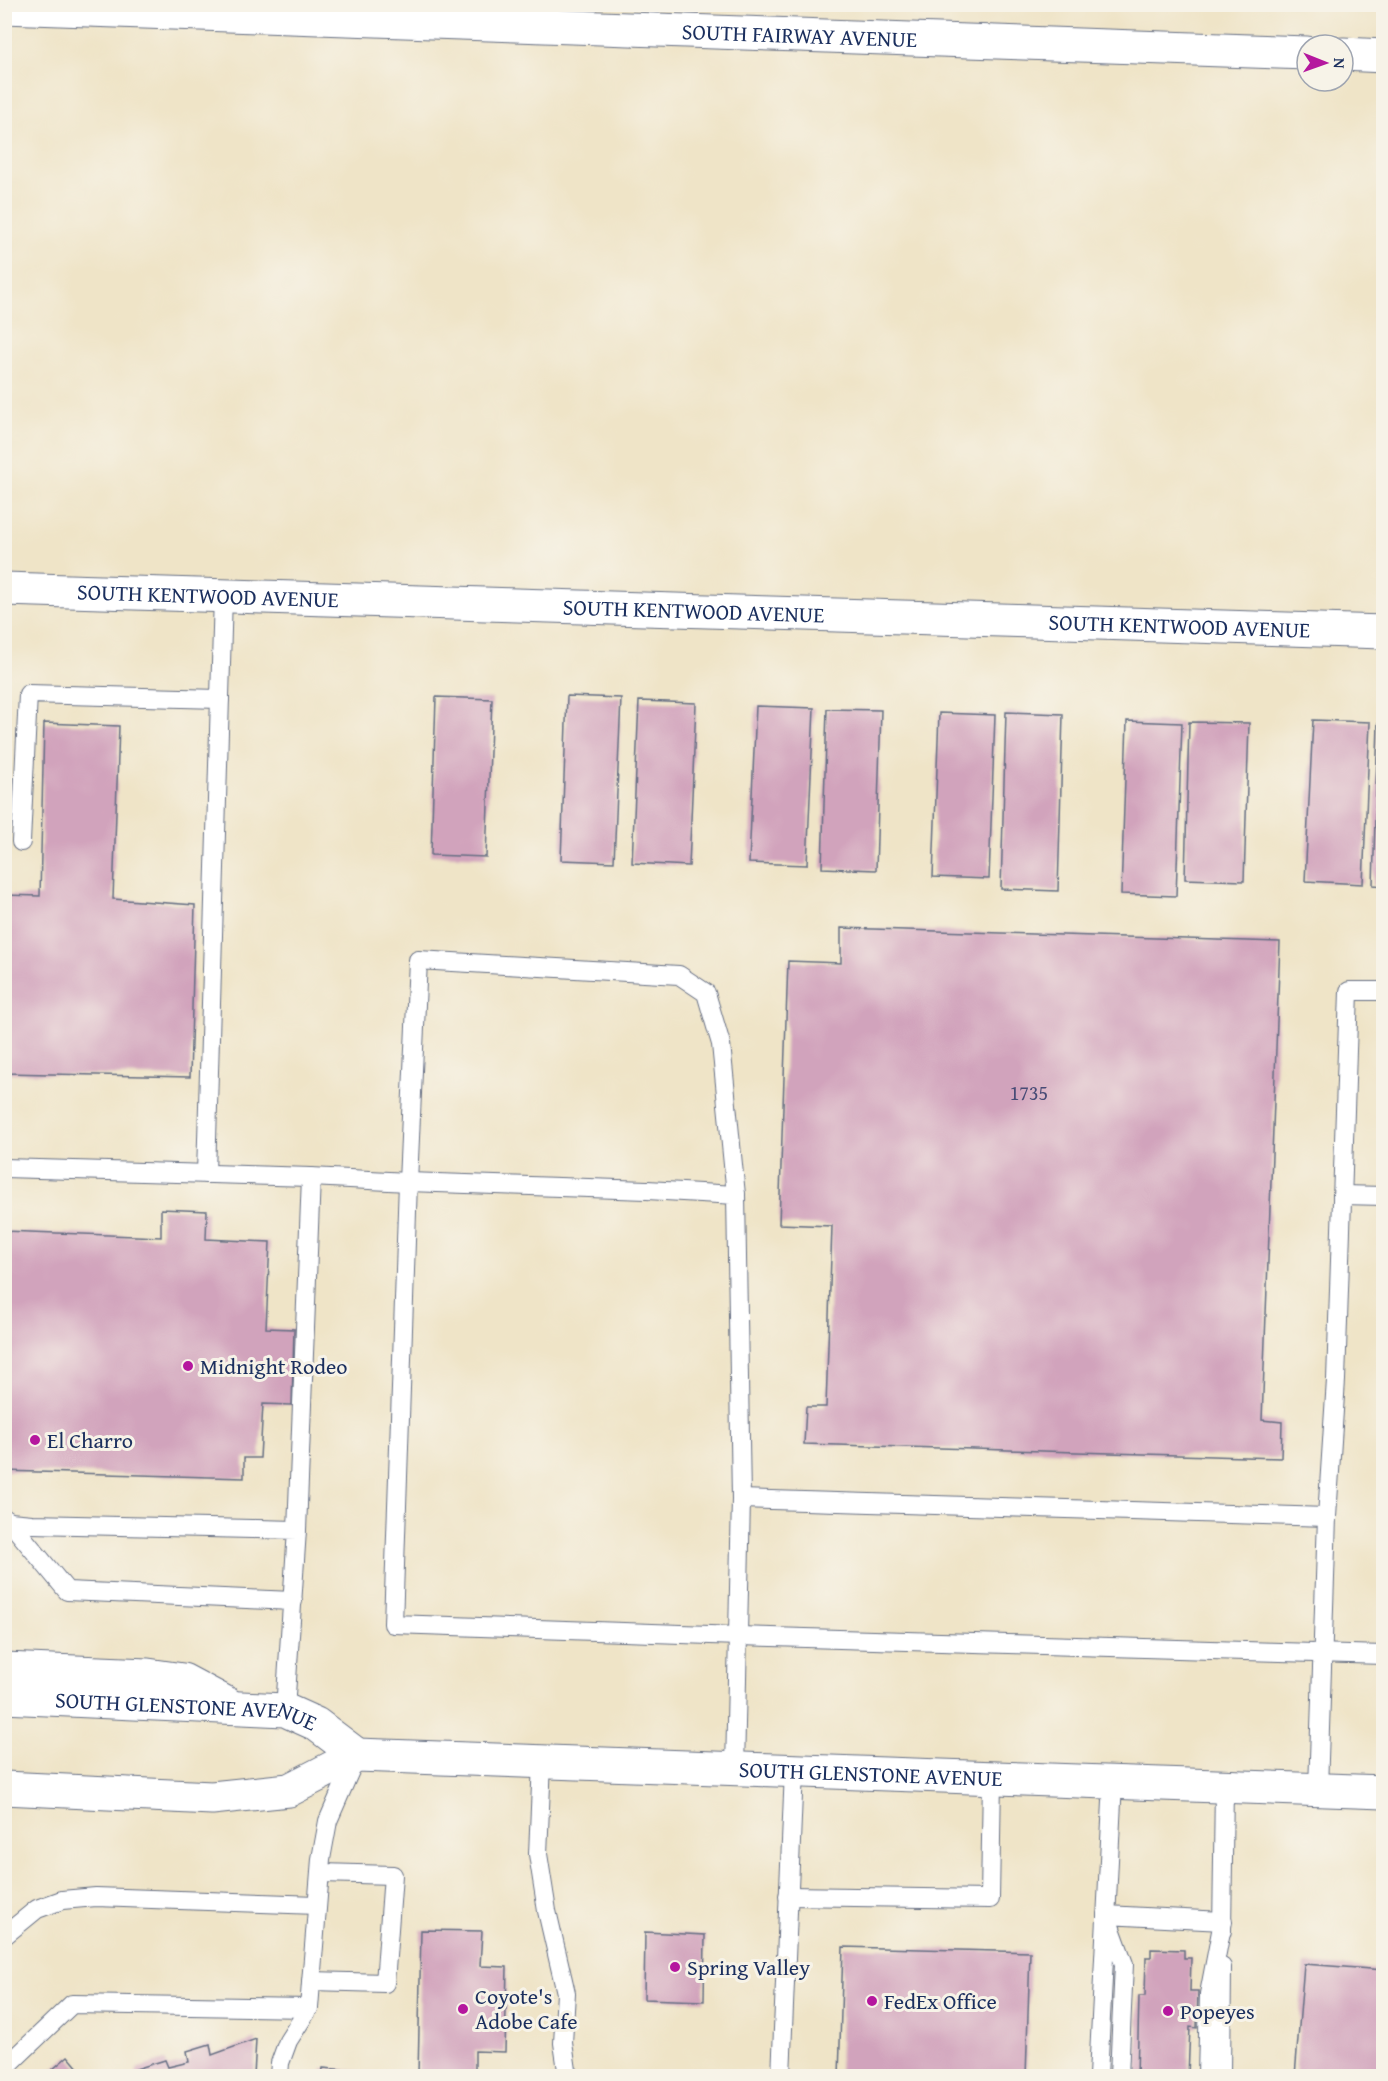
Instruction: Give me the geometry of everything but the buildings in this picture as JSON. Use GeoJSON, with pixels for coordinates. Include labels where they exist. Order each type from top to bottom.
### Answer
{"type":"FeatureCollection","features":[{"type":"Feature","properties":{"kind":"street","name":"SOUTH FAIRWAY AVENUE"},"geometry":{"type":"LineString","coordinates":[[4,7],[1295,53]]}},
{"type":"Feature","properties":{"kind":"street"},"geometry":{"type":"LineString","coordinates":[[1355,55],[1383,56]]}},
{"type":"Feature","properties":{"kind":"street","name":"SOUTH KENTWOOD AVENUE"},"geometry":{"type":"LineString","coordinates":[[4,589],[1383,632]]}},
{"type":"Feature","properties":{"kind":"street"},"geometry":{"type":"LineString","coordinates":[[4,1669],[148,1675],[183,1680],[233,1706]]}},
{"type":"Feature","properties":{"kind":"street","name":"SOUTH GLENSTONE AVENUE"},"geometry":{"type":"LineString","coordinates":[[4,1697],[285,1710],[316,1724],[357,1755]]}},
{"type":"Feature","properties":{"kind":"street","name":"SOUTH GLENSTONE AVENUE"},"geometry":{"type":"LineString","coordinates":[[4,1788],[212,1798],[289,1790],[357,1755],[1383,1792]]}},
{"type":"Feature","properties":{"kind":"lane"},"geometry":{"type":"LineString","coordinates":[[206,1174],[223,596]]}},
{"type":"Feature","properties":{"kind":"lane"},"geometry":{"type":"LineString","coordinates":[[21,842],[28,694],[220,699]]}},
{"type":"Feature","properties":{"kind":"lane"},"geometry":{"type":"LineString","coordinates":[[735,1768],[739,1636],[741,1499],[736,1195],[721,1044],[706,993],[679,975],[418,960],[393,1624],[739,1636],[1383,1655]]}},
{"type":"Feature","properties":{"kind":"lane"},"geometry":{"type":"LineString","coordinates":[[1318,1789],[1327,1516],[1336,1380],[1349,991],[1383,992]]}},
{"type":"Feature","properties":{"kind":"lane"},"geometry":{"type":"LineString","coordinates":[[4,1168],[311,1176],[736,1195]]}},
{"type":"Feature","properties":{"kind":"lane"},"geometry":{"type":"LineString","coordinates":[[285,1710],[294,1601],[311,1176]]}},
{"type":"Feature","properties":{"kind":"lane"},"geometry":{"type":"LineString","coordinates":[[1342,1194],[1383,1196]]}},
{"type":"Feature","properties":{"kind":"lane"},"geometry":{"type":"LineString","coordinates":[[741,1499],[1327,1516]]}},
{"type":"Feature","properties":{"kind":"lane"},"geometry":{"type":"LineString","coordinates":[[7,1520],[32,1524],[297,1530]]}},
{"type":"Feature","properties":{"kind":"lane"},"geometry":{"type":"LineString","coordinates":[[7,1520],[68,1591],[294,1601]]}},
{"type":"Feature","properties":{"kind":"lane"},"geometry":{"type":"LineString","coordinates":[[279,2076],[280,2063],[288,2041],[309,2008],[317,1905],[328,1821],[357,1755]]}},
{"type":"Feature","properties":{"kind":"lane"},"geometry":{"type":"LineString","coordinates":[[542,1762],[537,1854],[547,1911],[566,1993],[563,2043],[570,2076]]}},
{"type":"Feature","properties":{"kind":"lane"},"geometry":{"type":"LineString","coordinates":[[781,2076],[794,1771]]}},
{"type":"Feature","properties":{"kind":"lane"},"geometry":{"type":"LineString","coordinates":[[788,1896],[990,1899],[992,1778]]}},
{"type":"Feature","properties":{"kind":"lane"},"geometry":{"type":"LineString","coordinates":[[1098,2072],[1113,1782]]}},
{"type":"Feature","properties":{"kind":"lane"},"geometry":{"type":"LineString","coordinates":[[1221,2076],[1224,1786]]}},
{"type":"Feature","properties":{"kind":"lane"},"geometry":{"type":"LineString","coordinates":[[311,1981],[385,1983],[393,1875],[321,1873]]}},
{"type":"Feature","properties":{"kind":"lane"},"geometry":{"type":"LineString","coordinates":[[4,1936],[36,1909],[62,1900],[96,1897],[317,1905]]}},
{"type":"Feature","properties":{"kind":"lane"},"geometry":{"type":"LineString","coordinates":[[1106,1915],[1222,1921]]}},
{"type":"Feature","properties":{"kind":"lane"},"geometry":{"type":"LineString","coordinates":[[1106,1915],[1124,1964],[1119,2076]]}},
{"type":"Feature","properties":{"kind":"lane"},"geometry":{"type":"LineString","coordinates":[[1207,2076],[1209,1994],[1222,1921]]}},
{"type":"Feature","properties":{"kind":"lane"},"geometry":{"type":"LineString","coordinates":[[4,2069],[72,2004],[309,2008]]}},
{"type":"Feature","properties":{"kind":"place","name":"Midnight Rodeo"},"geometry":{"type":"Point","coordinates":[188,1366]}},
{"type":"Feature","properties":{"kind":"place","name":"El Charro"},"geometry":{"type":"Point","coordinates":[35,1440]}},
{"type":"Feature","properties":{"kind":"place","name":"Spring Valley"},"geometry":{"type":"Point","coordinates":[675,1967]}},
{"type":"Feature","properties":{"kind":"place","name":"FedEx Office"},"geometry":{"type":"Point","coordinates":[872,2001]}},
{"type":"Feature","properties":{"kind":"place","name":"Coyote's Adobe Cafe"},"geometry":{"type":"Point","coordinates":[463,2009]}},
{"type":"Feature","properties":{"kind":"place","name":"Popeyes"},"geometry":{"type":"Point","coordinates":[1168,2011]}}]}
